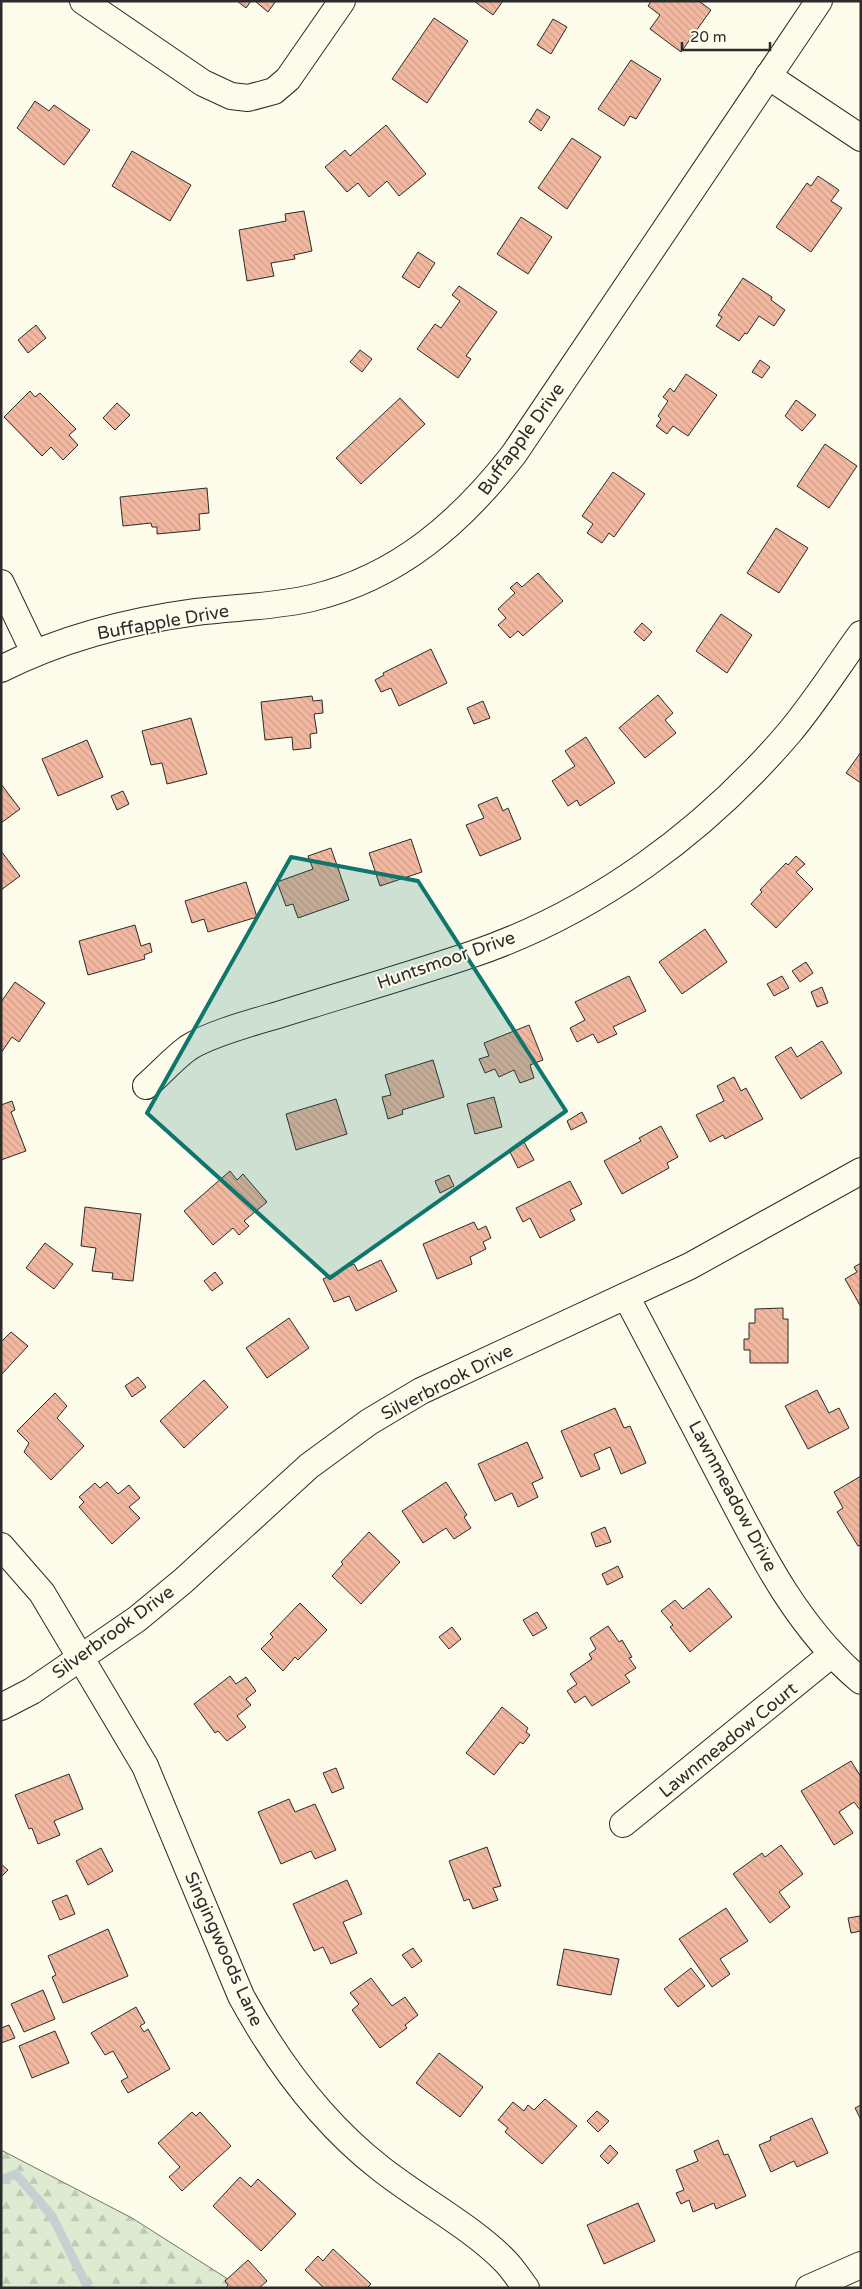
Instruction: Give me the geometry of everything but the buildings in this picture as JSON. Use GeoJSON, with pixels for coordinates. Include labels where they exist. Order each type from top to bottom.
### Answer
{"type":"FeatureCollection","features":[{"type":"Feature","properties":{"kind":"street"},"geometry":{"type":"LineString","coordinates":[[83,1],[203,83],[231,96],[248,98],[274,90],[288,79],[342,1]]}},
{"type":"Feature","properties":{"kind":"street","name":"Buffapple Drive"},"geometry":{"type":"LineString","coordinates":[[1,668],[34,652],[119,626],[196,612],[264,606],[313,598],[355,584],[408,558],[451,525],[486,490],[514,454],[819,1]]}},
{"type":"Feature","properties":{"kind":"street"},"geometry":{"type":"LineString","coordinates":[[768,76],[861,138]]}},
{"type":"Feature","properties":{"kind":"street"},"geometry":{"type":"LineString","coordinates":[[1,583],[34,652]]}},
{"type":"Feature","properties":{"kind":"street","name":"Huntsmoor Drive"},"geometry":{"type":"LineString","coordinates":[[146,1086],[189,1047],[231,1029],[472,955],[517,937],[569,912],[630,876],[685,837],[741,787],[790,731],[861,634]]}},
{"type":"Feature","properties":{"kind":"street","name":"Silverbrook Drive"},"geometry":{"type":"LineString","coordinates":[[1,1708],[32,1691],[137,1619],[309,1466],[369,1422],[421,1391],[690,1266],[861,1171]]}},
{"type":"Feature","properties":{"kind":"street","name":"Lawnmeadow Drive"},"geometry":{"type":"LineString","coordinates":[[626,1296],[770,1567],[807,1624],[832,1654],[861,1681]]}},
{"type":"Feature","properties":{"kind":"street","name":"Singingwoods Lane"},"geometry":{"type":"LineString","coordinates":[[1,1546],[42,1593],[145,1766],[242,1996],[261,2032],[301,2090],[348,2141],[381,2169],[480,2240],[504,2261],[526,2288]]}},
{"type":"Feature","properties":{"kind":"street","name":"Lawnmeadow Court"},"geometry":{"type":"LineString","coordinates":[[624,1824],[832,1654]]}},
{"type":"Feature","properties":{"kind":"street"},"geometry":{"type":"LineString","coordinates":[[809,2288],[861,2266]]}},
{"type":"Feature","properties":{"kind":"highlighted area"},"geometry":{"type":"Polygon","coordinates":[[[291,857],[418,881],[566,1111],[330,1278],[147,1113],[291,857]]]}},
{"type":"Feature","properties":{"kind":"green space"},"geometry":{"type":"Polygon","coordinates":[[[1,2150],[132,2218],[242,2288],[1,2288],[1,2150]]]}},
{"type":"Feature","properties":{"kind":"waterway"},"geometry":{"type":"LineString","coordinates":[[1,2180],[16,2174],[52,2216],[88,2288]]}}]}
